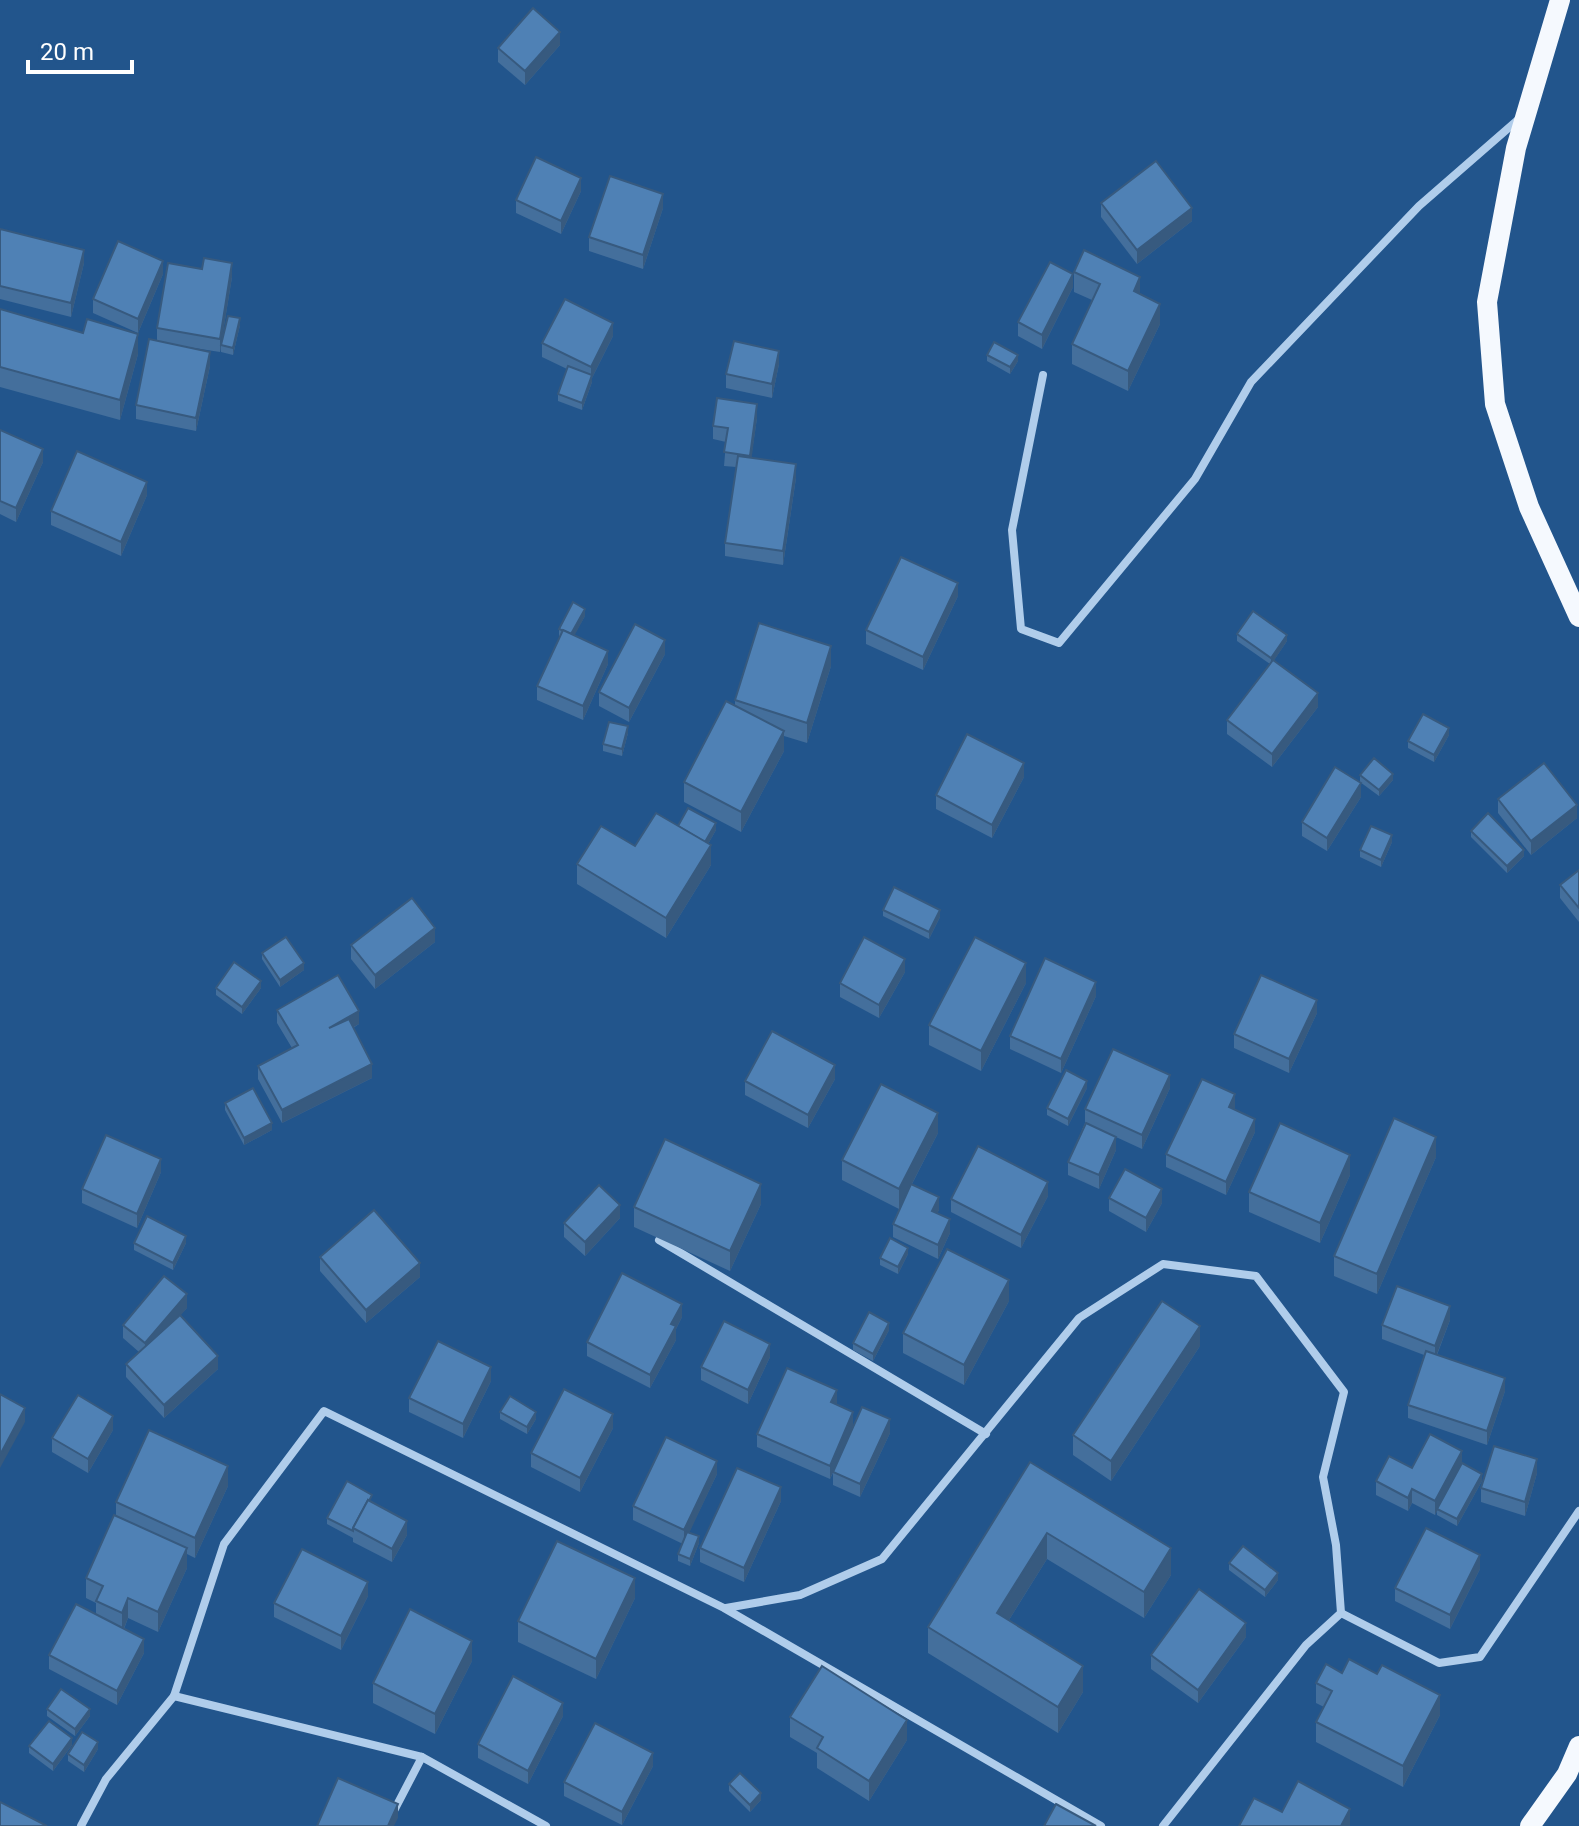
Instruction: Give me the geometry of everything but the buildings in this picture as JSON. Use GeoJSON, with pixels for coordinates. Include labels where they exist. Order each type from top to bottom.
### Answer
{"type":"FeatureCollection","features":[{"type":"Feature","properties":{"kind":"main road"},"geometry":{"type":"LineString","coordinates":[[1564,2],[1516,148],[1487,302],[1495,404],[1529,507],[1579,617]]}},
{"type":"Feature","properties":{"kind":"main road"},"geometry":{"type":"LineString","coordinates":[[1530,1826],[1567,1774],[1579,1746]]}},
{"type":"Feature","properties":{"kind":"street"},"geometry":{"type":"LineString","coordinates":[[1043,375],[1012,530],[1021,629],[1059,643],[1195,479],[1251,382],[1419,206],[1527,112]]}},
{"type":"Feature","properties":{"kind":"street"},"geometry":{"type":"LineString","coordinates":[[659,1240],[986,1434]]}},
{"type":"Feature","properties":{"kind":"street"},"geometry":{"type":"LineString","coordinates":[[724,1608],[800,1595],[882,1559],[1079,1318],[1163,1264],[1256,1276],[1344,1392],[1323,1477],[1336,1545],[1341,1613]]}},
{"type":"Feature","properties":{"kind":"street"},"geometry":{"type":"LineString","coordinates":[[81,1826],[106,1779],[174,1696],[224,1544],[324,1411],[724,1608],[1101,1826]]}},
{"type":"Feature","properties":{"kind":"street"},"geometry":{"type":"LineString","coordinates":[[1341,1613],[1439,1663],[1480,1657],[1579,1511]]}},
{"type":"Feature","properties":{"kind":"street"},"geometry":{"type":"LineString","coordinates":[[1163,1826],[1306,1645],[1341,1613]]}},
{"type":"Feature","properties":{"kind":"street"},"geometry":{"type":"LineString","coordinates":[[174,1696],[422,1757],[546,1826]]}},
{"type":"Feature","properties":{"kind":"street"},"geometry":{"type":"LineString","coordinates":[[386,1826],[422,1757]]}}]}
